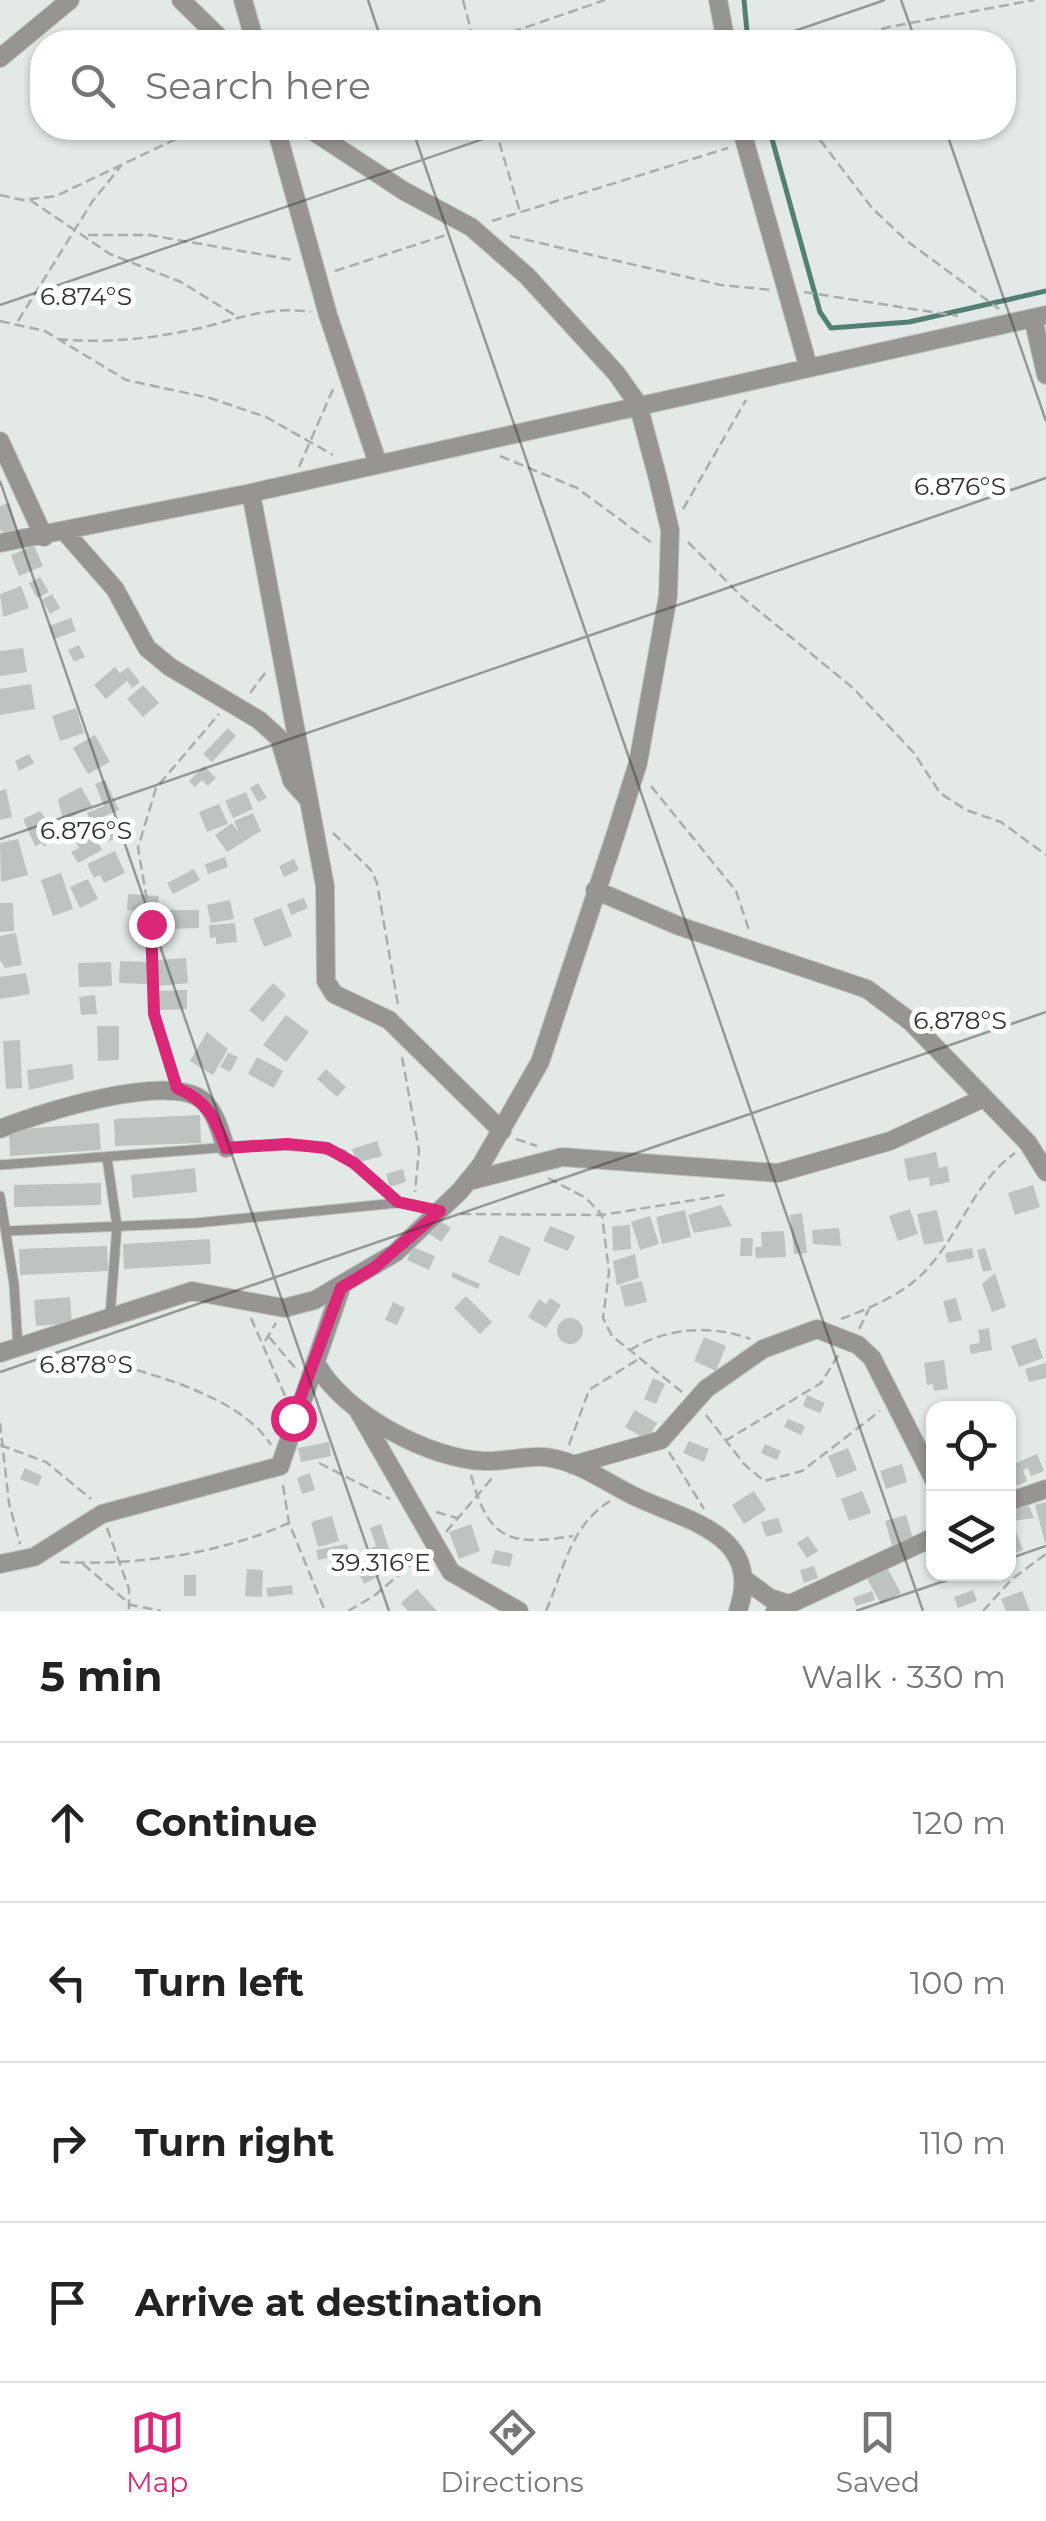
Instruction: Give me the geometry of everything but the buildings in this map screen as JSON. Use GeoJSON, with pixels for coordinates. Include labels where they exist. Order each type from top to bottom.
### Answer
{"type":"FeatureCollection","features":[{"type":"Feature","properties":{"kind":"street"},"geometry":{"type":"LineString","coordinates":[[33,30],[69,0]]}},
{"type":"Feature","properties":{"kind":"street"},"geometry":{"type":"LineString","coordinates":[[182,0],[212,30]]}},
{"type":"Feature","properties":{"kind":"street"},"geometry":{"type":"LineString","coordinates":[[244,0],[252,30]]}},
{"type":"Feature","properties":{"kind":"street"},"geometry":{"type":"LineString","coordinates":[[718,0],[724,30]]}},
{"type":"Feature","properties":{"kind":"street"},"geometry":{"type":"LineString","coordinates":[[0,58],[30,33]]}},
{"type":"Feature","properties":{"kind":"street"},"geometry":{"type":"LineString","coordinates":[[279,140],[328,315],[378,464]]}},
{"type":"Feature","properties":{"kind":"street"},"geometry":{"type":"LineString","coordinates":[[9,1350],[192,1292],[216,1292],[235,1300],[284,1308],[341,1288],[384,1260],[440,1211],[468,1182],[540,1062],[636,770],[658,665],[672,528],[638,404],[591,344],[475,230],[404,191],[326,140]]}},
{"type":"Feature","properties":{"kind":"street"},"geometry":{"type":"LineString","coordinates":[[743,140],[808,366]]}},
{"type":"Feature","properties":{"kind":"street"},"geometry":{"type":"LineString","coordinates":[[0,543],[44,538],[293,484],[350,468],[1040,316],[1046,376]]}},
{"type":"Feature","properties":{"kind":"street"},"geometry":{"type":"LineString","coordinates":[[0,441],[44,538]]}},
{"type":"Feature","properties":{"kind":"street"},"geometry":{"type":"LineString","coordinates":[[251,493],[328,910],[326,981],[334,994],[399,1022],[502,1130]]}},
{"type":"Feature","properties":{"kind":"street"},"geometry":{"type":"LineString","coordinates":[[65,532],[115,589],[147,648],[170,668],[232,702],[279,738],[292,780],[312,808]]}},
{"type":"Feature","properties":{"kind":"street"},"geometry":{"type":"LineString","coordinates":[[594,890],[679,926],[868,988],[911,1022],[1028,1144],[1046,1172]]}},
{"type":"Feature","properties":{"kind":"street"},"geometry":{"type":"LineString","coordinates":[[0,1128],[94,1102],[177,1088],[202,1100],[213,1113],[226,1148]]}},
{"type":"Feature","properties":{"kind":"street"},"geometry":{"type":"LineString","coordinates":[[468,1182],[533,1162],[598,1158],[778,1174],[890,1141],[984,1098]]}},
{"type":"Feature","properties":{"kind":"street"},"geometry":{"type":"LineString","coordinates":[[0,1564],[29,1559],[102,1514],[281,1464],[293,1418],[341,1288]]}},
{"type":"Feature","properties":{"kind":"street"},"geometry":{"type":"LineString","coordinates":[[568,1463],[661,1440],[694,1401],[776,1343],[818,1329],[852,1342],[872,1358],[926,1464]]}},
{"type":"Feature","properties":{"kind":"street"},"geometry":{"type":"LineString","coordinates":[[313,1372],[358,1412],[390,1430],[467,1460],[536,1455],[568,1463],[716,1533],[739,1560],[744,1579],[738,1611]]}},
{"type":"Feature","properties":{"kind":"street"},"geometry":{"type":"LineString","coordinates":[[358,1412],[451,1572],[519,1611]]}},
{"type":"Feature","properties":{"kind":"street"},"geometry":{"type":"LineString","coordinates":[[1016,1499],[1046,1489]]}},
{"type":"Feature","properties":{"kind":"street"},"geometry":{"type":"LineString","coordinates":[[744,1579],[782,1608],[926,1541]]}},
{"type":"Feature","properties":{"kind":"lane"},"geometry":{"type":"LineString","coordinates":[[0,1165],[287,1144],[327,1148],[354,1163],[398,1202]]}},
{"type":"Feature","properties":{"kind":"lane"},"geometry":{"type":"LineString","coordinates":[[106,1158],[116,1226],[110,1316]]}},
{"type":"Feature","properties":{"kind":"lane"},"geometry":{"type":"LineString","coordinates":[[0,1196],[6,1231],[9,1350]]}},
{"type":"Feature","properties":{"kind":"lane"},"geometry":{"type":"LineString","coordinates":[[6,1231],[196,1224],[398,1202],[440,1211]]}},
{"type":"Feature","properties":{"kind":"path"},"geometry":{"type":"LineString","coordinates":[[463,0],[471,30]]}},
{"type":"Feature","properties":{"kind":"path"},"geometry":{"type":"LineString","coordinates":[[518,30],[605,0]]}},
{"type":"Feature","properties":{"kind":"path"},"geometry":{"type":"LineString","coordinates":[[879,30],[1034,0]]}},
{"type":"Feature","properties":{"kind":"path"},"geometry":{"type":"LineString","coordinates":[[0,195],[30,200],[56,196],[173,140]]}},
{"type":"Feature","properties":{"kind":"path"},"geometry":{"type":"LineString","coordinates":[[499,140],[521,213]]}},
{"type":"Feature","properties":{"kind":"path"},"geometry":{"type":"LineString","coordinates":[[86,236],[149,235],[316,270],[475,230],[728,140]]}},
{"type":"Feature","properties":{"kind":"path"},"geometry":{"type":"LineString","coordinates":[[820,140],[872,208],[907,241],[1012,322]]}},
{"type":"Feature","properties":{"kind":"path"},"geometry":{"type":"LineString","coordinates":[[17,322],[124,162]]}},
{"type":"Feature","properties":{"kind":"path"},"geometry":{"type":"LineString","coordinates":[[30,200],[110,254],[181,282],[236,316]]}},
{"type":"Feature","properties":{"kind":"path"},"geometry":{"type":"LineString","coordinates":[[475,230],[553,244],[722,285],[914,306],[963,317]]}},
{"type":"Feature","properties":{"kind":"path"},"geometry":{"type":"LineString","coordinates":[[57,339],[100,344],[195,328],[266,310],[328,315]]}},
{"type":"Feature","properties":{"kind":"path"},"geometry":{"type":"LineString","coordinates":[[0,320],[17,322],[57,339],[126,380],[238,406],[311,441],[350,468]]}},
{"type":"Feature","properties":{"kind":"path"},"geometry":{"type":"LineString","coordinates":[[293,484],[343,362]]}},
{"type":"Feature","properties":{"kind":"path"},"geometry":{"type":"LineString","coordinates":[[761,377],[672,528],[726,583],[853,688],[914,752],[940,793],[966,810],[1000,822],[1046,856]]}},
{"type":"Feature","properties":{"kind":"path"},"geometry":{"type":"LineString","coordinates":[[497,456],[576,488],[670,558]]}},
{"type":"Feature","properties":{"kind":"path"},"geometry":{"type":"LineString","coordinates":[[177,1088],[154,1014],[151,924],[138,848],[156,788],[232,702],[260,686],[268,669]]}},
{"type":"Feature","properties":{"kind":"path"},"geometry":{"type":"LineString","coordinates":[[636,770],[679,815],[736,891],[758,951]]}},
{"type":"Feature","properties":{"kind":"path"},"geometry":{"type":"LineString","coordinates":[[312,808],[371,870],[377,883],[418,1150],[411,1203]]}},
{"type":"Feature","properties":{"kind":"path"},"geometry":{"type":"LineString","coordinates":[[502,1130],[544,1175],[586,1198],[602,1215],[609,1272],[603,1318],[612,1336],[636,1360],[694,1401],[764,1481],[791,1476],[864,1426],[892,1396]]}},
{"type":"Feature","properties":{"kind":"path"},"geometry":{"type":"LineString","coordinates":[[818,1329],[869,1308],[918,1278],[990,1174],[1028,1144]]}},
{"type":"Feature","properties":{"kind":"path"},"geometry":{"type":"LineString","coordinates":[[440,1211],[518,1217],[602,1215],[725,1195]]}},
{"type":"Feature","properties":{"kind":"path"},"geometry":{"type":"LineString","coordinates":[[235,1300],[286,1360],[313,1372]]}},
{"type":"Feature","properties":{"kind":"path"},"geometry":{"type":"LineString","coordinates":[[284,1308],[267,1339],[293,1418]]}},
{"type":"Feature","properties":{"kind":"path"},"geometry":{"type":"LineString","coordinates":[[726,1441],[821,1383],[852,1342],[869,1308]]}},
{"type":"Feature","properties":{"kind":"path"},"geometry":{"type":"LineString","coordinates":[[628,1350],[664,1331],[727,1331],[776,1343]]}},
{"type":"Feature","properties":{"kind":"path"},"geometry":{"type":"LineString","coordinates":[[60,1351],[197,1390],[255,1425],[281,1464],[289,1523],[325,1611]]}},
{"type":"Feature","properties":{"kind":"path"},"geometry":{"type":"LineString","coordinates":[[568,1463],[589,1390],[636,1360]]}},
{"type":"Feature","properties":{"kind":"path"},"geometry":{"type":"LineString","coordinates":[[0,1423],[9,1503],[29,1559],[120,1561],[236,1543],[289,1523]]}},
{"type":"Feature","properties":{"kind":"path"},"geometry":{"type":"LineString","coordinates":[[661,1440],[696,1492],[716,1533]]}},
{"type":"Feature","properties":{"kind":"path"},"geometry":{"type":"LineString","coordinates":[[3,1446],[66,1474],[102,1514],[120,1561],[131,1605],[129,1611]]}},
{"type":"Feature","properties":{"kind":"path"},"geometry":{"type":"LineString","coordinates":[[348,1611],[374,1596],[434,1544],[478,1498],[506,1459]]}},
{"type":"Feature","properties":{"kind":"path"},"geometry":{"type":"LineString","coordinates":[[467,1460],[478,1498],[497,1532],[513,1540],[573,1536]]}},
{"type":"Feature","properties":{"kind":"path"},"geometry":{"type":"LineString","coordinates":[[546,1611],[573,1536],[622,1489]]}},
{"type":"Feature","properties":{"kind":"path"},"geometry":{"type":"LineString","coordinates":[[982,1611],[1012,1579],[1046,1554]]}},
{"type":"Feature","properties":{"kind":"path"},"geometry":{"type":"LineString","coordinates":[[81,1563],[131,1605],[161,1611]]}},
{"type":"Feature","properties":{"kind":"waterway"},"geometry":{"type":"LineString","coordinates":[[744,0],[747,30]]}},
{"type":"Feature","properties":{"kind":"waterway"},"geometry":{"type":"LineString","coordinates":[[772,140],[820,312],[831,328],[909,322],[1046,291]]}},
{"type":"Feature","properties":{"kind":"route"},"geometry":{"type":"LineString","coordinates":[[151,924],[154,1014],[162,1044],[177,1088],[202,1100],[213,1113],[226,1148],[287,1144],[327,1148],[354,1163],[398,1202],[440,1211],[374,1268],[341,1288],[293,1418]]}}]}
